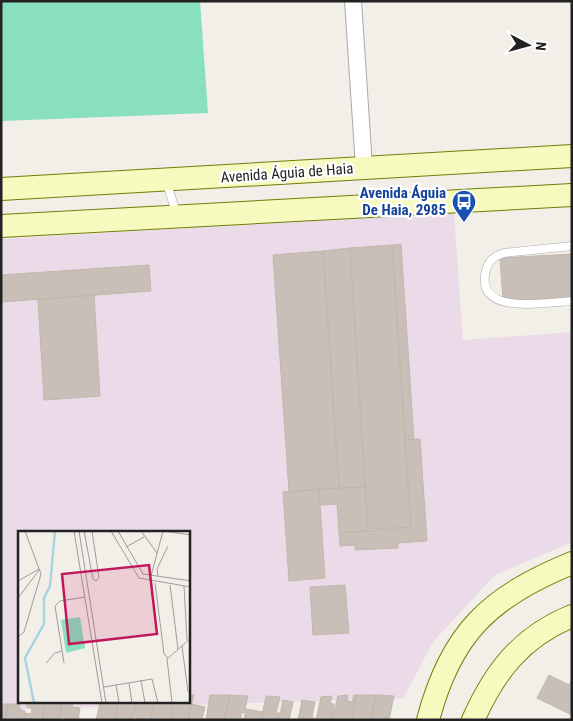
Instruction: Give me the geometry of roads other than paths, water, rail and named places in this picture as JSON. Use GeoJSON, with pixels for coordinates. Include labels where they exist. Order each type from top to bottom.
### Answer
{"type":"FeatureCollection","features":[{"type":"Feature","properties":{"kind":"main road","name":"Avenida Águia de Haia"},"geometry":{"type":"LineString","coordinates":[[1,189],[166,181],[364,167],[572,156]]}},
{"type":"Feature","properties":{"kind":"main road"},"geometry":{"type":"LineString","coordinates":[[1,226],[572,195]]}},
{"type":"Feature","properties":{"kind":"main road"},"geometry":{"type":"LineString","coordinates":[[428,720],[443,675],[470,627],[500,600],[533,579],[572,563]]}},
{"type":"Feature","properties":{"kind":"main road"},"geometry":{"type":"LineString","coordinates":[[473,720],[486,690],[506,662],[528,640],[557,622],[572,616]]}},
{"type":"Feature","properties":{"kind":"street"},"geometry":{"type":"LineString","coordinates":[[353,1],[364,167]]}},
{"type":"Feature","properties":{"kind":"lane"},"geometry":{"type":"LineString","coordinates":[[166,181],[178,217]]}},
{"type":"Feature","properties":{"kind":"lane"},"geometry":{"type":"LineString","coordinates":[[572,246],[504,253],[493,257],[487,265],[485,276],[486,287],[497,300],[508,303],[572,300]]}},
{"type":"Feature","properties":{"kind":"place","name":"Avenida Águia De Haia, 2985"},"geometry":{"type":"Point","coordinates":[464,223]}}]}
